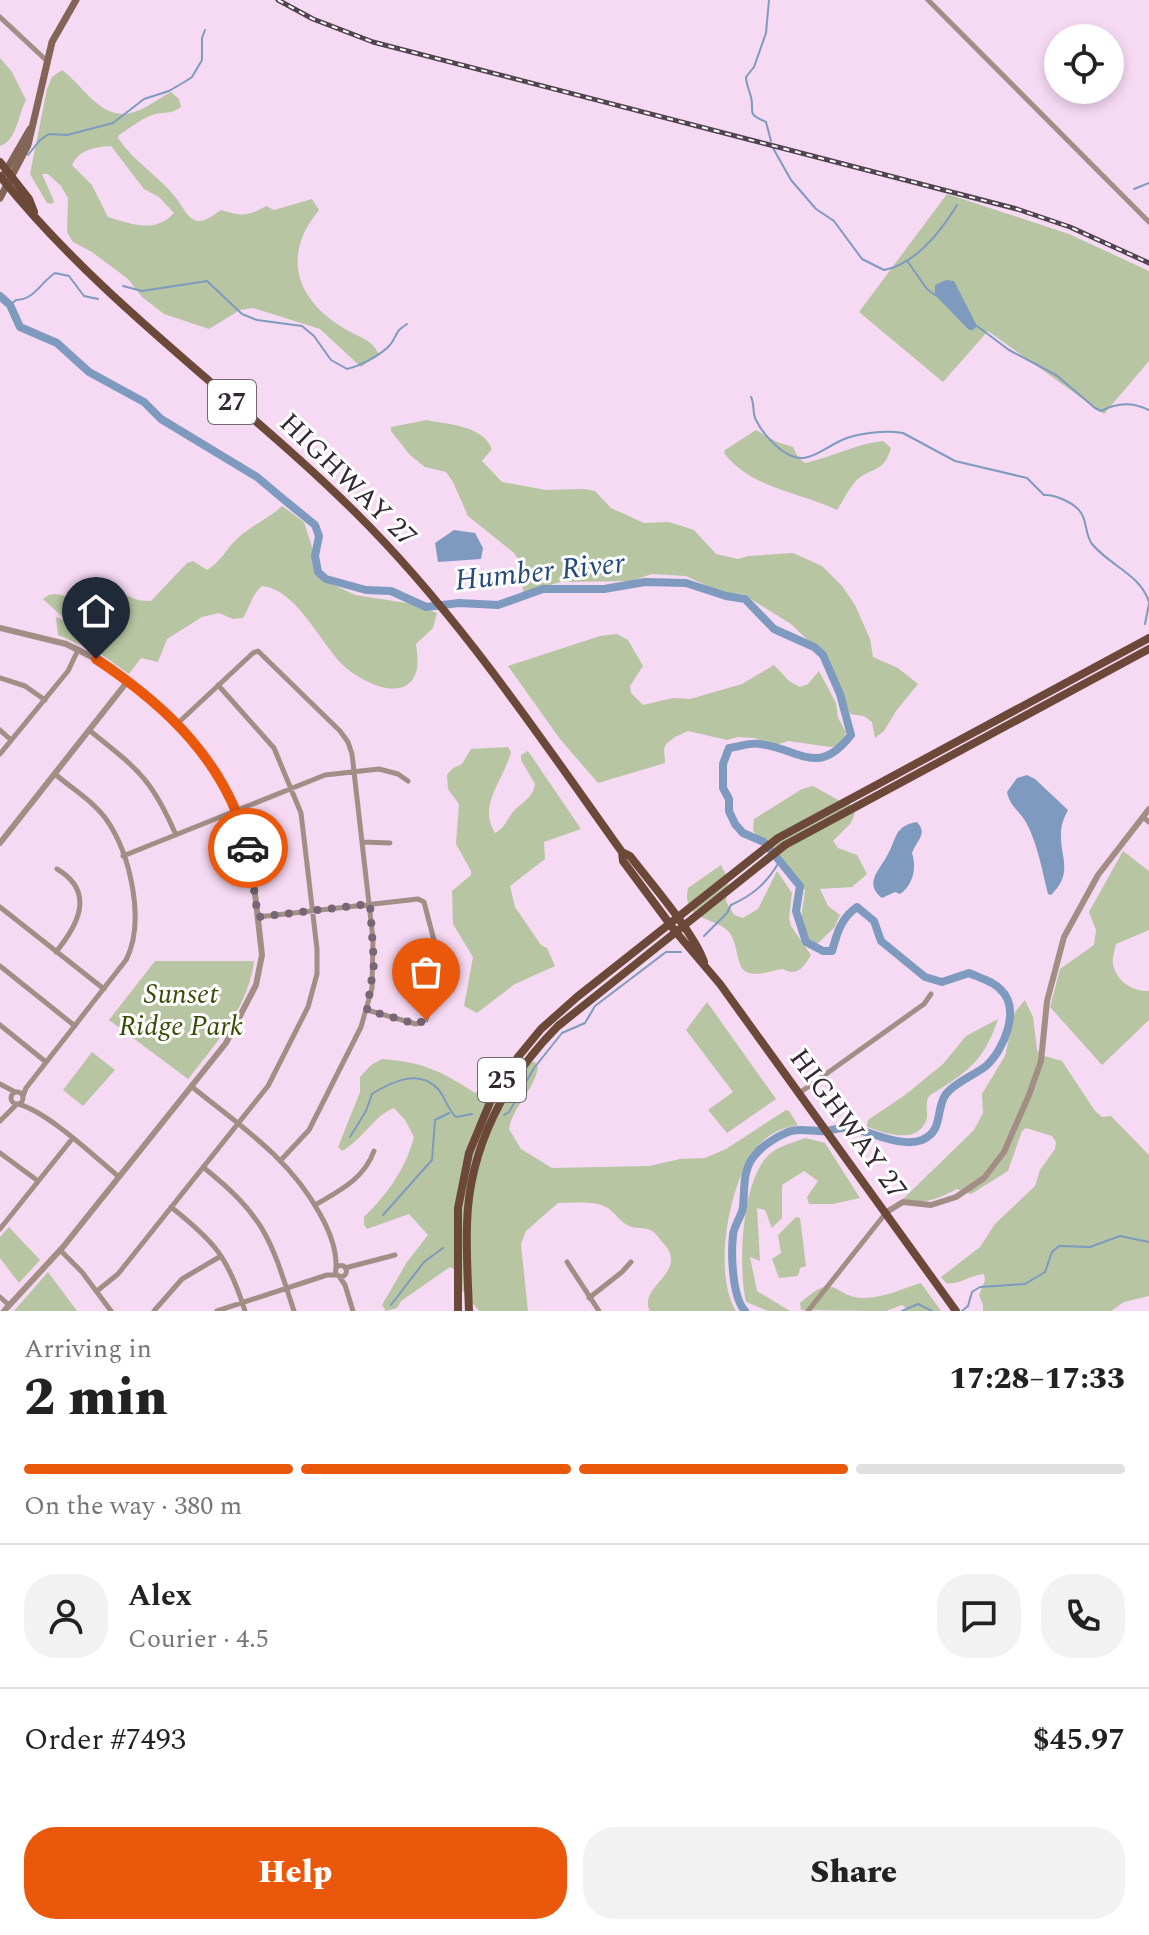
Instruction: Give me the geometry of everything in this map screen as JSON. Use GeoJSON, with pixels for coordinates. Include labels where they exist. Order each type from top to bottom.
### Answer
{"type":"FeatureCollection","features":[{"type":"Feature","properties":{"kind":"main road"},"geometry":{"type":"LineString","coordinates":[[0,198],[4,175],[28,145],[46,60],[76,0]]}},
{"type":"Feature","properties":{"kind":"main road","name":"HIGHWAY 27"},"geometry":{"type":"LineString","coordinates":[[4,175],[29,199],[34,213],[135,316],[333,491],[388,545],[428,592],[494,675],[622,852],[623,861],[701,952],[704,962],[956,1311]]}},
{"type":"Feature","properties":{"kind":"main road","name":"25"},"geometry":{"type":"LineString","coordinates":[[458,1311],[457,1233],[461,1192],[477,1131],[493,1095],[513,1063],[541,1029],[782,842],[1149,638]]}},
{"type":"Feature","properties":{"kind":"main road","name":"25"},"geometry":{"type":"LineString","coordinates":[[782,842],[1149,649]]}},
{"type":"Feature","properties":{"kind":"main road","name":"25"},"geometry":{"type":"LineString","coordinates":[[469,1311],[469,1201],[482,1143],[499,1104],[520,1071],[558,1026],[675,924]]}},
{"type":"Feature","properties":{"kind":"street"},"geometry":{"type":"LineString","coordinates":[[928,0],[1149,222]]}},
{"type":"Feature","properties":{"kind":"street"},"geometry":{"type":"LineString","coordinates":[[0,17],[46,60]]}},
{"type":"Feature","properties":{"kind":"street"},"geometry":{"type":"LineString","coordinates":[[0,628],[78,649],[100,661],[178,723],[210,762],[236,811],[250,856],[262,961],[256,985],[230,1037],[60,1250],[7,1308],[0,1297]]}},
{"type":"Feature","properties":{"kind":"street"},"geometry":{"type":"LineString","coordinates":[[0,754],[68,671],[78,649]]}},
{"type":"Feature","properties":{"kind":"street"},"geometry":{"type":"LineString","coordinates":[[178,723],[253,653],[261,652],[345,736],[351,748],[374,964],[367,1010],[356,1039],[309,1130],[281,1160]]}},
{"type":"Feature","properties":{"kind":"street"},"geometry":{"type":"LineString","coordinates":[[0,678],[25,686],[46,700]]}},
{"type":"Feature","properties":{"kind":"street"},"geometry":{"type":"LineString","coordinates":[[0,843],[127,682]]}},
{"type":"Feature","properties":{"kind":"street"},"geometry":{"type":"LineString","coordinates":[[97,1291],[115,1278],[268,1086],[312,996],[318,962],[303,824],[274,748],[218,685]]}},
{"type":"Feature","properties":{"kind":"street"},"geometry":{"type":"LineString","coordinates":[[0,730],[11,740]]}},
{"type":"Feature","properties":{"kind":"street"},"geometry":{"type":"LineString","coordinates":[[89,730],[146,778],[162,802],[176,835]]}},
{"type":"Feature","properties":{"kind":"street"},"geometry":{"type":"LineString","coordinates":[[123,856],[325,775],[389,770],[408,781]]}},
{"type":"Feature","properties":{"kind":"street"},"geometry":{"type":"LineString","coordinates":[[0,1121],[126,960],[132,945],[134,887],[123,856],[105,817],[55,774]]}},
{"type":"Feature","properties":{"kind":"street"},"geometry":{"type":"LineString","coordinates":[[808,1311],[885,1213],[903,1202],[931,1205],[956,1197],[984,1178],[1004,1152],[1041,1061],[1047,1001],[1068,928],[1098,875],[1146,819],[1149,809]]}},
{"type":"Feature","properties":{"kind":"street"},"geometry":{"type":"LineString","coordinates":[[363,842],[390,843]]}},
{"type":"Feature","properties":{"kind":"street"},"geometry":{"type":"LineString","coordinates":[[56,952],[76,924],[80,904],[74,884],[57,869]]}},
{"type":"Feature","properties":{"kind":"street"},"geometry":{"type":"LineString","coordinates":[[258,917],[418,899],[424,902],[441,967],[424,1023],[416,1024],[367,1010]]}},
{"type":"Feature","properties":{"kind":"street"},"geometry":{"type":"LineString","coordinates":[[0,907],[104,989]]}},
{"type":"Feature","properties":{"kind":"street"},"geometry":{"type":"LineString","coordinates":[[0,966],[75,1026]]}},
{"type":"Feature","properties":{"kind":"street"},"geometry":{"type":"LineString","coordinates":[[798,1094],[924,1004],[931,994]]}},
{"type":"Feature","properties":{"kind":"street"},"geometry":{"type":"LineString","coordinates":[[0,1025],[46,1062]]}},
{"type":"Feature","properties":{"kind":"street"},"geometry":{"type":"LineString","coordinates":[[0,1084],[119,1177]]}},
{"type":"Feature","properties":{"kind":"street"},"geometry":{"type":"LineString","coordinates":[[191,1086],[281,1160],[301,1182],[327,1228],[353,1311]]}},
{"type":"Feature","properties":{"kind":"street"},"geometry":{"type":"LineString","coordinates":[[26,1088],[24,1098],[28,1107]]}},
{"type":"Feature","properties":{"kind":"street"},"geometry":{"type":"LineString","coordinates":[[15,1098],[24,1098]]}},
{"type":"Feature","properties":{"kind":"street"},"geometry":{"type":"LineString","coordinates":[[0,1229],[72,1139]]}},
{"type":"Feature","properties":{"kind":"street"},"geometry":{"type":"LineString","coordinates":[[315,1205],[355,1180],[370,1162],[374,1151]]}},
{"type":"Feature","properties":{"kind":"street"},"geometry":{"type":"LineString","coordinates":[[0,1153],[38,1181]]}},
{"type":"Feature","properties":{"kind":"street"},"geometry":{"type":"LineString","coordinates":[[203,1167],[256,1215],[271,1241],[294,1311]]}},
{"type":"Feature","properties":{"kind":"street"},"geometry":{"type":"LineString","coordinates":[[171,1207],[210,1239],[233,1275],[245,1311]]}},
{"type":"Feature","properties":{"kind":"street"},"geometry":{"type":"LineString","coordinates":[[60,1250],[111,1311]]}},
{"type":"Feature","properties":{"kind":"street"},"geometry":{"type":"LineString","coordinates":[[217,1311],[395,1255]]}},
{"type":"Feature","properties":{"kind":"street"},"geometry":{"type":"LineString","coordinates":[[154,1311],[182,1279],[221,1256]]}},
{"type":"Feature","properties":{"kind":"street"},"geometry":{"type":"LineString","coordinates":[[567,1262],[599,1311]]}},
{"type":"Feature","properties":{"kind":"street"},"geometry":{"type":"LineString","coordinates":[[589,1298],[631,1262]]}},
{"type":"Feature","properties":{"kind":"green space"},"geometry":{"type":"Polygon","coordinates":[[[0,58],[12,72],[26,100],[14,133],[0,146],[0,58]]]}},
{"type":"Feature","properties":{"kind":"green space"},"geometry":{"type":"Polygon","coordinates":[[[62,70],[93,100],[120,114],[141,109],[171,92],[179,99],[181,107],[178,109],[145,118],[118,138],[194,220],[204,220],[221,210],[244,214],[266,206],[274,210],[312,199],[319,210],[307,227],[298,260],[299,276],[305,291],[328,317],[368,341],[379,354],[361,367],[320,329],[253,308],[240,310],[209,329],[164,314],[142,297],[128,279],[73,242],[67,232],[68,198],[61,186],[48,174],[42,174],[54,201],[47,203],[30,174],[52,77],[62,70]],[[111,146],[83,152],[72,165],[92,185],[108,217],[143,226],[159,223],[174,213],[159,197],[144,189],[111,146]]]}},
{"type":"Feature","properties":{"kind":"green space"},"geometry":{"type":"Polygon","coordinates":[[[947,194],[1069,234],[1149,271],[1149,361],[1104,414],[988,331],[943,382],[859,312],[947,194]]]}},
{"type":"Feature","properties":{"kind":"green space"},"geometry":{"type":"Polygon","coordinates":[[[427,420],[464,427],[481,435],[492,449],[482,461],[502,482],[546,490],[595,491],[611,508],[644,523],[669,522],[694,530],[716,554],[738,559],[793,553],[822,566],[855,605],[870,639],[873,657],[898,668],[918,684],[884,731],[875,738],[872,722],[864,716],[850,714],[838,685],[814,646],[791,624],[743,594],[720,592],[686,576],[652,574],[631,581],[561,582],[523,592],[521,563],[514,553],[468,516],[446,472],[425,467],[410,455],[391,431],[391,427],[427,420]]]}},
{"type":"Feature","properties":{"kind":"green space"},"geometry":{"type":"Polygon","coordinates":[[[756,430],[793,447],[805,463],[883,441],[891,448],[880,466],[855,482],[837,510],[762,482],[735,465],[724,453],[725,450],[756,430]]]}},
{"type":"Feature","properties":{"kind":"green space"},"geometry":{"type":"Polygon","coordinates":[[[282,506],[304,522],[313,550],[312,563],[319,578],[355,595],[413,604],[437,613],[433,628],[416,644],[417,669],[412,680],[404,686],[384,688],[353,673],[336,657],[297,607],[275,589],[262,586],[243,618],[233,619],[219,613],[202,617],[167,639],[158,662],[141,658],[129,674],[98,652],[58,635],[56,617],[68,622],[43,599],[47,596],[56,594],[77,600],[102,587],[110,587],[130,597],[151,601],[187,563],[193,561],[207,570],[239,537],[282,506]]]}},
{"type":"Feature","properties":{"kind":"green space"},"geometry":{"type":"Polygon","coordinates":[[[617,634],[628,640],[643,666],[630,686],[631,693],[643,705],[673,698],[690,699],[742,684],[774,665],[789,681],[800,687],[808,684],[819,671],[836,703],[838,718],[846,732],[844,738],[830,747],[788,741],[776,745],[754,738],[727,740],[688,731],[666,744],[665,763],[598,783],[560,739],[508,666],[600,636],[617,634]]]}},
{"type":"Feature","properties":{"kind":"green space"},"geometry":{"type":"Polygon","coordinates":[[[508,747],[511,752],[508,762],[490,802],[490,823],[495,833],[534,789],[535,784],[521,760],[521,755],[528,751],[581,829],[544,842],[545,859],[510,886],[515,907],[541,945],[547,948],[555,966],[515,984],[477,1013],[464,1006],[473,957],[453,924],[452,891],[471,875],[471,871],[456,844],[459,804],[448,789],[447,775],[462,764],[471,749],[508,747]]]}},
{"type":"Feature","properties":{"kind":"green space"},"geometry":{"type":"Polygon","coordinates":[[[813,786],[840,801],[848,802],[855,813],[851,823],[833,841],[838,848],[857,855],[867,874],[852,887],[820,889],[828,906],[840,915],[834,928],[817,944],[807,936],[802,923],[805,890],[779,862],[773,848],[774,841],[757,837],[753,830],[754,819],[802,789],[813,786]]]}},
{"type":"Feature","properties":{"kind":"green space"},"geometry":{"type":"Polygon","coordinates":[[[1123,851],[1149,871],[1149,930],[1116,944],[1113,964],[1126,984],[1137,990],[1149,991],[1149,1020],[1102,1065],[1050,1007],[1060,969],[1094,945],[1096,930],[1089,912],[1123,851]]]}},
{"type":"Feature","properties":{"kind":"green space"},"geometry":{"type":"Polygon","coordinates":[[[721,865],[728,879],[726,901],[734,915],[743,918],[758,909],[777,871],[792,893],[791,926],[811,955],[800,970],[792,972],[783,969],[759,974],[745,971],[728,931],[700,917],[689,907],[688,888],[721,865]]]}},
{"type":"Feature","properties":{"kind":"green space","name":"Sunset Ridge Park"},"geometry":{"type":"Polygon","coordinates":[[[155,961],[254,961],[251,978],[238,1009],[188,1079],[109,1020],[155,961]]]}},
{"type":"Feature","properties":{"kind":"green space"},"geometry":{"type":"Polygon","coordinates":[[[1025,1000],[1033,1017],[1037,1050],[1041,1055],[1062,1061],[1095,1111],[1102,1117],[1111,1116],[1149,1155],[1149,1296],[1124,1302],[1111,1311],[983,1311],[979,1295],[984,1274],[951,1283],[946,1283],[941,1277],[980,1247],[995,1224],[1035,1186],[1040,1170],[1055,1149],[1056,1142],[1052,1136],[1026,1128],[1022,1131],[1008,1171],[971,1194],[957,1189],[931,1200],[903,1199],[974,1130],[983,1113],[982,1094],[1005,1056],[1015,1012],[1025,1000]]]}},
{"type":"Feature","properties":{"kind":"green space"},"geometry":{"type":"Polygon","coordinates":[[[707,1002],[776,1099],[727,1133],[708,1110],[733,1092],[686,1030],[707,1002]]]}},
{"type":"Feature","properties":{"kind":"green space"},"geometry":{"type":"Polygon","coordinates":[[[998,1019],[987,1046],[972,1065],[929,1096],[926,1121],[915,1133],[900,1135],[867,1127],[868,1120],[943,1064],[966,1036],[998,1019]]]}},
{"type":"Feature","properties":{"kind":"green space"},"geometry":{"type":"Polygon","coordinates":[[[92,1052],[115,1070],[83,1106],[63,1090],[92,1052]]]}},
{"type":"Feature","properties":{"kind":"green space"},"geometry":{"type":"Polygon","coordinates":[[[382,1059],[409,1062],[431,1069],[475,1093],[498,1080],[512,1079],[531,1061],[535,1062],[538,1067],[536,1076],[509,1129],[521,1149],[552,1168],[649,1166],[680,1159],[705,1158],[789,1111],[798,1125],[768,1136],[760,1144],[749,1159],[732,1201],[727,1226],[725,1274],[736,1311],[650,1311],[650,1294],[671,1264],[665,1245],[652,1231],[627,1225],[608,1208],[577,1202],[558,1203],[526,1231],[521,1244],[528,1311],[479,1311],[462,1290],[459,1273],[450,1267],[401,1301],[397,1308],[386,1311],[382,1305],[407,1262],[428,1235],[409,1214],[367,1229],[364,1217],[395,1180],[414,1137],[394,1108],[350,1146],[342,1151],[338,1147],[360,1092],[360,1077],[382,1059]]]}},
{"type":"Feature","properties":{"kind":"green space"},"geometry":{"type":"Polygon","coordinates":[[[805,1138],[825,1143],[860,1198],[833,1204],[809,1204],[807,1197],[818,1181],[804,1171],[782,1185],[782,1218],[772,1228],[765,1210],[757,1208],[760,1261],[750,1257],[757,1291],[790,1311],[768,1311],[746,1302],[742,1246],[748,1201],[753,1181],[771,1153],[805,1138]]]}},
{"type":"Feature","properties":{"kind":"green space"},"geometry":{"type":"Polygon","coordinates":[[[796,1217],[800,1218],[806,1266],[800,1268],[798,1276],[779,1278],[772,1259],[781,1253],[778,1235],[796,1217]]]}},
{"type":"Feature","properties":{"kind":"green space"},"geometry":{"type":"Polygon","coordinates":[[[9,1227],[40,1260],[19,1283],[0,1258],[0,1237],[9,1227]]]}},
{"type":"Feature","properties":{"kind":"green space"},"geometry":{"type":"Polygon","coordinates":[[[48,1272],[77,1311],[14,1311],[48,1272]]]}},
{"type":"Feature","properties":{"kind":"green space"},"geometry":{"type":"Polygon","coordinates":[[[921,1283],[941,1311],[905,1311],[902,1305],[886,1311],[801,1310],[800,1303],[812,1293],[829,1286],[854,1297],[871,1298],[921,1283]]]}},
{"type":"Feature","properties":{"kind":"water"},"geometry":{"type":"Polygon","coordinates":[[[946,280],[954,281],[977,326],[973,330],[969,330],[935,295],[935,285],[946,280]]]}},
{"type":"Feature","properties":{"kind":"water"},"geometry":{"type":"Polygon","coordinates":[[[454,530],[475,533],[483,548],[481,559],[438,562],[435,543],[454,530]]]}},
{"type":"Feature","properties":{"kind":"water"},"geometry":{"type":"Polygon","coordinates":[[[1027,775],[1068,810],[1061,830],[1064,872],[1051,895],[1048,894],[1031,832],[1010,802],[1007,792],[1017,778],[1027,775]]]}},
{"type":"Feature","properties":{"kind":"water"},"geometry":{"type":"Polygon","coordinates":[[[917,822],[922,834],[912,853],[914,870],[911,881],[900,894],[895,892],[882,898],[874,887],[875,876],[900,830],[917,822]]]}},
{"type":"Feature","properties":{"kind":"waterway"},"geometry":{"type":"LineString","coordinates":[[769,0],[766,33],[746,82],[752,112],[766,122],[771,141]]}},
{"type":"Feature","properties":{"kind":"waterway"},"geometry":{"type":"LineString","coordinates":[[28,155],[49,134],[67,135],[113,123],[144,99],[169,91],[192,77],[202,60],[205,30]]}},
{"type":"Feature","properties":{"kind":"waterway"},"geometry":{"type":"LineString","coordinates":[[773,148],[791,180],[816,209],[834,221],[862,259],[884,270],[896,267],[917,254],[957,205]]}},
{"type":"Feature","properties":{"kind":"waterway"},"geometry":{"type":"LineString","coordinates":[[1134,189],[1149,183]]}},
{"type":"Feature","properties":{"kind":"waterway"},"geometry":{"type":"LineString","coordinates":[[908,262],[935,295]]}},
{"type":"Feature","properties":{"kind":"waterway"},"geometry":{"type":"LineString","coordinates":[[10,305],[28,297],[55,273],[69,276],[84,296],[98,299]]}},
{"type":"Feature","properties":{"kind":"waterway"},"geometry":{"type":"LineString","coordinates":[[123,286],[142,291],[207,281],[242,314],[257,320],[302,326],[314,336],[331,360],[347,369],[381,353],[407,324]]}},
{"type":"Feature","properties":{"kind":"waterway","name":"Humber River"},"geometry":{"type":"LineString","coordinates":[[0,296],[10,305],[20,327],[57,343],[89,372],[144,402],[161,419],[257,477],[315,525],[319,536],[315,556],[318,572],[326,579],[366,590],[391,591],[426,607],[459,603],[498,605],[543,589],[604,589],[645,582],[686,583],[745,599],[774,629],[814,647],[823,655],[840,694],[851,735],[839,748],[819,758],[756,744],[729,748],[723,764],[723,788],[735,824],[743,833],[764,842],[800,886],[796,911],[806,942],[823,951],[832,951],[843,921],[857,907],[874,921],[881,941],[925,977],[942,982],[969,973],[994,984],[1007,998],[1010,1018],[1004,1040],[993,1059],[946,1094],[933,1131],[922,1140],[896,1141],[851,1128],[796,1130],[776,1138],[758,1151],[746,1173],[742,1210],[733,1235],[735,1286],[745,1311]]}},
{"type":"Feature","properties":{"kind":"waterway"},"geometry":{"type":"LineString","coordinates":[[977,326],[1009,350],[1056,375],[1101,411],[1125,404],[1149,410]]}},
{"type":"Feature","properties":{"kind":"waterway"},"geometry":{"type":"LineString","coordinates":[[751,397],[755,417],[764,432],[780,449],[797,458],[811,456],[856,436],[896,432],[955,461],[1027,478],[1044,495],[1062,499],[1078,509],[1092,544],[1139,584],[1149,602]]}},
{"type":"Feature","properties":{"kind":"waterway"},"geometry":{"type":"LineString","coordinates":[[1145,624],[1149,604]]}},
{"type":"Feature","properties":{"kind":"waterway"},"geometry":{"type":"LineString","coordinates":[[704,936],[731,905],[753,893],[779,862]]}},
{"type":"Feature","properties":{"kind":"waterway"},"geometry":{"type":"LineString","coordinates":[[504,1115],[509,1112],[534,1068],[562,1033],[585,1023],[595,1006],[666,952],[681,952]]}},
{"type":"Feature","properties":{"kind":"waterway"},"geometry":{"type":"LineString","coordinates":[[350,1137],[366,1111],[372,1094],[405,1079],[422,1079],[430,1083],[441,1092],[456,1117],[472,1114]]}},
{"type":"Feature","properties":{"kind":"waterway"},"geometry":{"type":"LineString","coordinates":[[383,1215],[432,1160],[435,1120],[449,1113]]}},
{"type":"Feature","properties":{"kind":"waterway"},"geometry":{"type":"LineString","coordinates":[[962,1311],[968,1306],[972,1292],[980,1287],[1025,1284],[1045,1272],[1052,1252],[1059,1246],[1090,1247],[1120,1236],[1149,1242]]}},
{"type":"Feature","properties":{"kind":"waterway"},"geometry":{"type":"LineString","coordinates":[[391,1305],[424,1262],[443,1248]]}},
{"type":"Feature","properties":{"kind":"waterway"},"geometry":{"type":"LineString","coordinates":[[902,1311],[918,1304],[932,1311]]}},
{"type":"Feature","properties":{"kind":"railway"},"geometry":{"type":"LineString","coordinates":[[278,0],[313,19],[373,42],[1017,209],[1070,227],[1149,263]]}},
{"type":"Feature","properties":{"kind":"way so far"},"geometry":{"type":"LineString","coordinates":[[248,848],[258,917],[370,904],[374,964],[367,1010],[416,1024],[426,1020]]}},
{"type":"Feature","properties":{"kind":"route"},"geometry":{"type":"LineString","coordinates":[[96,659],[158,706],[200,748],[229,795],[248,848]]}}]}
